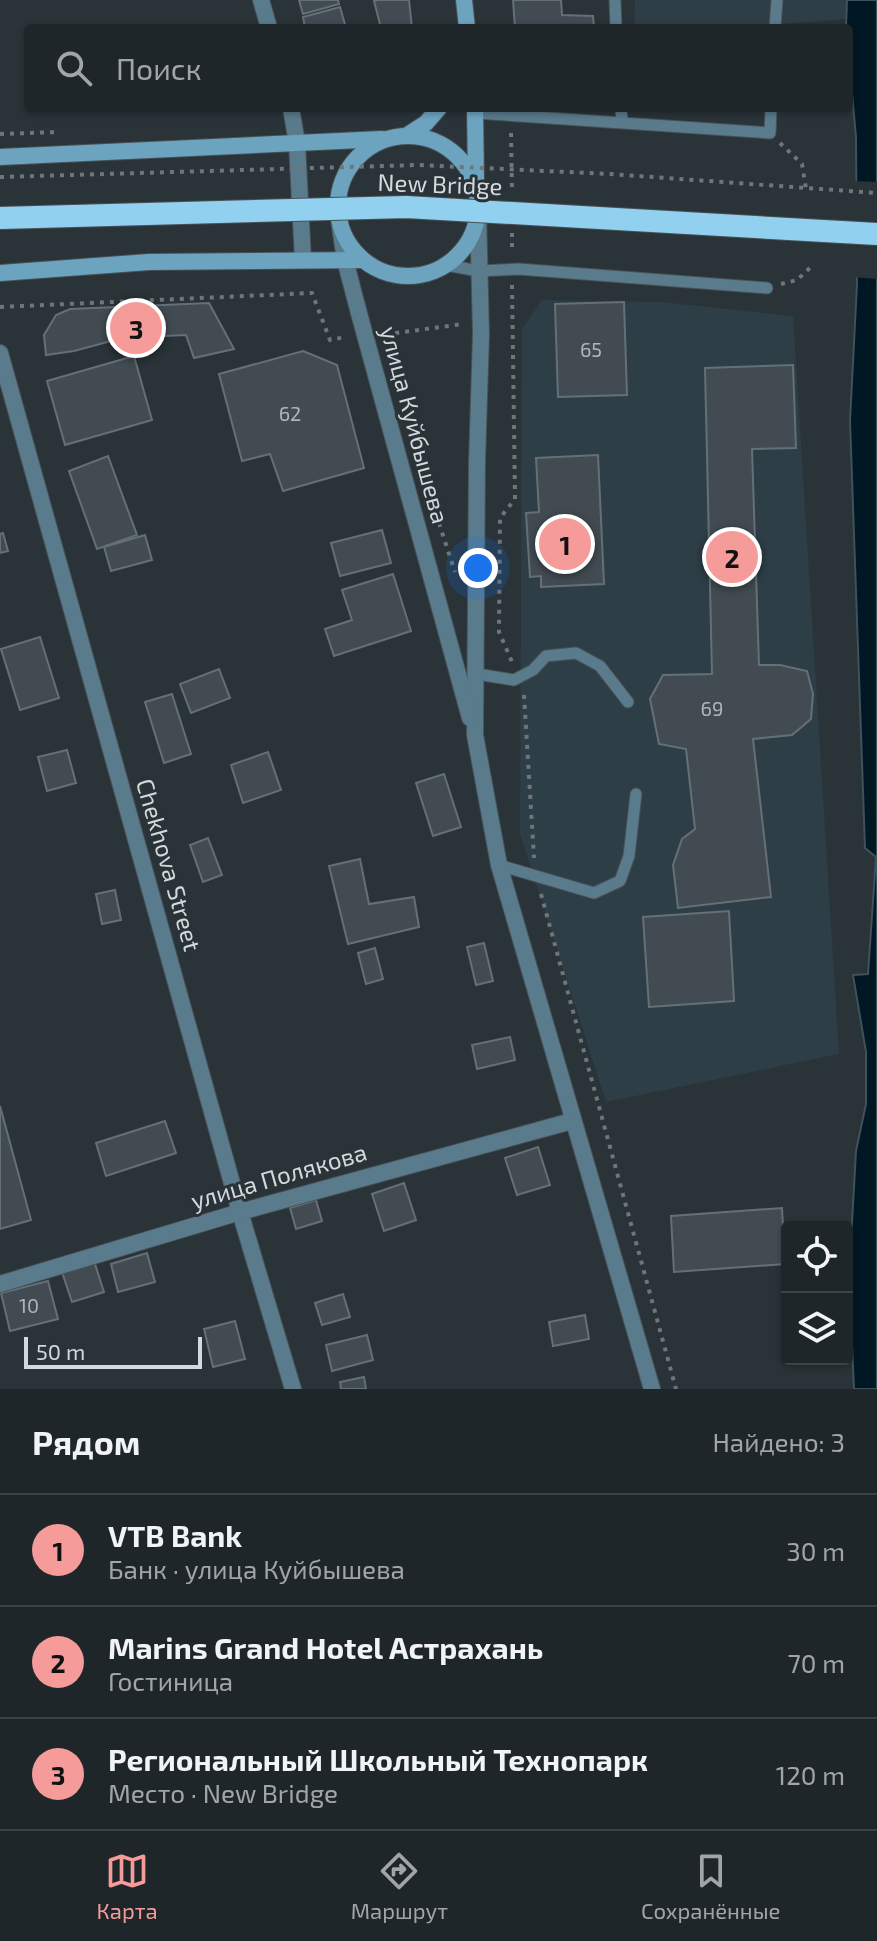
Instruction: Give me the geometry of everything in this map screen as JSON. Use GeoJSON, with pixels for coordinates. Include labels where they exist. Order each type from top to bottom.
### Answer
{"type":"FeatureCollection","features":[{"type":"Feature","properties":{"kind":"highway","name":"New Bridge"},"geometry":{"type":"LineString","coordinates":[[0,218],[406,207],[877,234]]}},
{"type":"Feature","properties":{"kind":"main road"},"geometry":{"type":"LineString","coordinates":[[464,4],[465,24]]}},
{"type":"Feature","properties":{"kind":"main road"},"geometry":{"type":"LineString","coordinates":[[406,136],[426,123],[436,112]]}},
{"type":"Feature","properties":{"kind":"main road"},"geometry":{"type":"LineString","coordinates":[[388,139],[356,159],[346,174],[340,189],[339,220],[352,248],[363,260],[382,271],[404,276],[426,274],[446,265],[462,250],[474,232],[478,210],[475,112]]}},
{"type":"Feature","properties":{"kind":"main road"},"geometry":{"type":"LineString","coordinates":[[0,157],[406,136],[430,139],[451,150],[467,167],[476,189]]}},
{"type":"Feature","properties":{"kind":"main road"},"geometry":{"type":"LineString","coordinates":[[0,273],[149,262],[363,260]]}},
{"type":"Feature","properties":{"kind":"street"},"geometry":{"type":"LineString","coordinates":[[261,0],[268,24]]}},
{"type":"Feature","properties":{"kind":"street"},"geometry":{"type":"LineString","coordinates":[[292,112],[297,143],[303,260]]}},
{"type":"Feature","properties":{"kind":"street"},"geometry":{"type":"LineString","coordinates":[[478,210],[480,317],[475,735],[499,865],[652,1389]]}},
{"type":"Feature","properties":{"kind":"street","name":"улица Куйбышева"},"geometry":{"type":"LineString","coordinates":[[339,220],[345,260],[364,334],[475,735]]}},
{"type":"Feature","properties":{"kind":"street","name":"Chekhova Street"},"geometry":{"type":"LineString","coordinates":[[0,353],[240,1212],[293,1389]]}},
{"type":"Feature","properties":{"kind":"street","name":"улица Полякова"},"geometry":{"type":"LineString","coordinates":[[0,1284],[240,1212],[572,1121]]}},
{"type":"Feature","properties":{"kind":"lane"},"geometry":{"type":"LineString","coordinates":[[615,0],[616,24]]}},
{"type":"Feature","properties":{"kind":"lane"},"geometry":{"type":"LineString","coordinates":[[775,24],[777,0]]}},
{"type":"Feature","properties":{"kind":"lane"},"geometry":{"type":"LineString","coordinates":[[500,112],[770,133],[771,112]]}},
{"type":"Feature","properties":{"kind":"lane"},"geometry":{"type":"LineString","coordinates":[[621,112],[622,122]]}},
{"type":"Feature","properties":{"kind":"lane"},"geometry":{"type":"LineString","coordinates":[[446,265],[479,271],[518,269],[767,288]]}},
{"type":"Feature","properties":{"kind":"lane"},"geometry":{"type":"LineString","coordinates":[[477,674],[514,680],[533,670],[546,656],[576,653],[600,666],[628,702]]}},
{"type":"Feature","properties":{"kind":"lane"},"geometry":{"type":"LineString","coordinates":[[499,865],[594,893],[620,881],[629,856],[636,794]]}},
{"type":"Feature","properties":{"kind":"path"},"geometry":{"type":"LineString","coordinates":[[770,133],[802,164],[806,189]]}},
{"type":"Feature","properties":{"kind":"path"},"geometry":{"type":"LineString","coordinates":[[0,177],[418,165],[610,174],[877,193]]}},
{"type":"Feature","properties":{"kind":"path"},"geometry":{"type":"LineString","coordinates":[[767,288],[797,280],[814,264]]}},
{"type":"Feature","properties":{"kind":"path"},"geometry":{"type":"LineString","coordinates":[[0,307],[312,293],[330,340],[364,334],[388,338],[396,333],[460,326],[480,317],[512,313],[515,499],[500,518],[499,632],[524,691],[537,875],[554,951],[676,1389]]}},
{"type":"Feature","properties":{"kind":"path"},"geometry":{"type":"LineString","coordinates":[[460,326],[466,336]]}},
{"type":"Feature","properties":{"kind":"path"},"geometry":{"type":"LineString","coordinates":[[436,513],[458,583]]}},
{"type":"Feature","properties":{"kind":"shaded area"},"geometry":{"type":"Polygon","coordinates":[[[635,0],[847,0],[845,19],[783,24],[634,24],[635,0]]]}},
{"type":"Feature","properties":{"kind":"shaded area"},"geometry":{"type":"Polygon","coordinates":[[[847,0],[877,0],[877,1389],[854,1389],[853,1365],[852,1221],[856,1151],[866,1104],[866,1052],[853,975],[868,974],[876,857],[865,848],[850,421],[857,284],[853,24],[846,24],[847,0]]]}},
{"type":"Feature","properties":{"kind":"shaded area"},"geometry":{"type":"Polygon","coordinates":[[[542,300],[662,302],[793,316],[839,1054],[606,1102],[520,834],[522,329],[542,300]]]}},
{"type":"Feature","properties":{"kind":"pier"},"geometry":{"type":"Polygon","coordinates":[[[853,181],[877,182],[877,279],[853,277],[853,181]]]}},
{"type":"Feature","properties":{"kind":"building"},"geometry":{"type":"Polygon","coordinates":[[[299,0],[338,0],[339,4],[303,14],[299,0]]]}},
{"type":"Feature","properties":{"kind":"building"},"geometry":{"type":"Polygon","coordinates":[[[409,0],[412,24],[380,24],[374,1],[409,0]]]}},
{"type":"Feature","properties":{"kind":"building"},"geometry":{"type":"Polygon","coordinates":[[[513,0],[561,0],[562,15],[593,16],[594,24],[515,24],[513,0]]]}},
{"type":"Feature","properties":{"kind":"building"},"geometry":{"type":"Polygon","coordinates":[[[340,7],[345,24],[304,24],[303,17],[340,7]]]}},
{"type":"Feature","properties":{"kind":"building"},"geometry":{"type":"Polygon","coordinates":[[[624,302],[627,395],[558,397],[555,304],[624,302]]]}},
{"type":"Feature","properties":{"kind":"building"},"geometry":{"type":"Polygon","coordinates":[[[209,303],[234,349],[194,358],[186,335],[122,338],[46,355],[44,335],[56,315],[70,309],[209,303]]]}},
{"type":"Feature","properties":{"kind":"building"},"geometry":{"type":"Polygon","coordinates":[[[303,351],[337,365],[364,468],[283,491],[270,454],[242,461],[219,374],[303,351]]]}},
{"type":"Feature","properties":{"kind":"building"},"geometry":{"type":"Polygon","coordinates":[[[134,356],[152,420],[65,445],[47,381],[134,356]]]}},
{"type":"Feature","properties":{"kind":"building"},"geometry":{"type":"Polygon","coordinates":[[[793,365],[796,448],[752,449],[759,665],[780,665],[807,671],[813,694],[811,719],[792,735],[753,739],[771,897],[678,908],[673,865],[682,839],[695,829],[686,749],[659,744],[650,699],[663,675],[712,674],[705,368],[793,365]]]}},
{"type":"Feature","properties":{"kind":"building"},"geometry":{"type":"Polygon","coordinates":[[[598,455],[604,584],[541,587],[541,576],[530,577],[526,513],[539,512],[536,458],[598,455]]]}},
{"type":"Feature","properties":{"kind":"building"},"geometry":{"type":"Polygon","coordinates":[[[108,456],[137,535],[97,549],[69,471],[108,456]]]}},
{"type":"Feature","properties":{"kind":"building"},"geometry":{"type":"Polygon","coordinates":[[[382,530],[391,563],[340,576],[331,543],[382,530]]]}},
{"type":"Feature","properties":{"kind":"building"},"geometry":{"type":"Polygon","coordinates":[[[3,533],[8,551],[0,553],[0,534],[3,533]]]}},
{"type":"Feature","properties":{"kind":"building"},"geometry":{"type":"Polygon","coordinates":[[[145,535],[152,560],[111,571],[104,547],[145,535]]]}},
{"type":"Feature","properties":{"kind":"building"},"geometry":{"type":"Polygon","coordinates":[[[393,574],[411,631],[334,656],[325,629],[352,620],[342,590],[393,574]]]}},
{"type":"Feature","properties":{"kind":"building"},"geometry":{"type":"Polygon","coordinates":[[[40,637],[59,698],[20,710],[1,649],[40,637]]]}},
{"type":"Feature","properties":{"kind":"building"},"geometry":{"type":"Polygon","coordinates":[[[219,669],[230,698],[191,713],[180,684],[219,669]]]}},
{"type":"Feature","properties":{"kind":"building"},"geometry":{"type":"Polygon","coordinates":[[[172,694],[191,754],[164,763],[145,702],[172,694]]]}},
{"type":"Feature","properties":{"kind":"building"},"geometry":{"type":"Polygon","coordinates":[[[67,750],[76,783],[47,791],[38,757],[67,750]]]}},
{"type":"Feature","properties":{"kind":"building"},"geometry":{"type":"Polygon","coordinates":[[[268,752],[281,790],[243,803],[231,765],[268,752]]]}},
{"type":"Feature","properties":{"kind":"building"},"geometry":{"type":"Polygon","coordinates":[[[444,774],[461,827],[433,836],[416,783],[444,774]]]}},
{"type":"Feature","properties":{"kind":"building"},"geometry":{"type":"Polygon","coordinates":[[[208,838],[222,875],[203,882],[190,845],[208,838]]]}},
{"type":"Feature","properties":{"kind":"building"},"geometry":{"type":"Polygon","coordinates":[[[360,859],[369,904],[414,897],[419,927],[348,944],[329,866],[360,859]]]}},
{"type":"Feature","properties":{"kind":"building"},"geometry":{"type":"Polygon","coordinates":[[[115,890],[121,920],[102,924],[96,894],[115,890]]]}},
{"type":"Feature","properties":{"kind":"building"},"geometry":{"type":"Polygon","coordinates":[[[729,911],[734,1001],[649,1007],[643,917],[729,911]]]}},
{"type":"Feature","properties":{"kind":"building"},"geometry":{"type":"Polygon","coordinates":[[[484,943],[493,981],[476,985],[467,947],[484,943]]]}},
{"type":"Feature","properties":{"kind":"building"},"geometry":{"type":"Polygon","coordinates":[[[375,948],[383,979],[366,984],[358,953],[375,948]]]}},
{"type":"Feature","properties":{"kind":"building"},"geometry":{"type":"Polygon","coordinates":[[[510,1037],[515,1060],[477,1069],[472,1045],[510,1037]]]}},
{"type":"Feature","properties":{"kind":"building"},"geometry":{"type":"Polygon","coordinates":[[[0,1106],[31,1220],[0,1229],[0,1106]]]}},
{"type":"Feature","properties":{"kind":"building"},"geometry":{"type":"Polygon","coordinates":[[[165,1121],[176,1153],[106,1176],[96,1143],[165,1121]]]}},
{"type":"Feature","properties":{"kind":"building"},"geometry":{"type":"Polygon","coordinates":[[[538,1147],[550,1185],[517,1195],[505,1158],[538,1147]]]}},
{"type":"Feature","properties":{"kind":"building"},"geometry":{"type":"Polygon","coordinates":[[[404,1183],[416,1220],[384,1231],[372,1194],[404,1183]]]}},
{"type":"Feature","properties":{"kind":"building"},"geometry":{"type":"Polygon","coordinates":[[[316,1200],[322,1221],[296,1229],[290,1208],[316,1200]]]}},
{"type":"Feature","properties":{"kind":"building"},"geometry":{"type":"Polygon","coordinates":[[[782,1208],[781,1264],[674,1272],[671,1216],[782,1208]]]}},
{"type":"Feature","properties":{"kind":"building"},"geometry":{"type":"Polygon","coordinates":[[[147,1253],[155,1282],[118,1292],[111,1264],[147,1253]]]}},
{"type":"Feature","properties":{"kind":"building"},"geometry":{"type":"Polygon","coordinates":[[[94,1261],[104,1292],[72,1302],[62,1272],[94,1261]]]}},
{"type":"Feature","properties":{"kind":"building"},"geometry":{"type":"Polygon","coordinates":[[[48,1281],[58,1319],[10,1331],[1,1293],[48,1281]]]}},
{"type":"Feature","properties":{"kind":"building"},"geometry":{"type":"Polygon","coordinates":[[[343,1294],[350,1317],[322,1325],[315,1303],[343,1294]]]}},
{"type":"Feature","properties":{"kind":"building"},"geometry":{"type":"Polygon","coordinates":[[[585,1315],[589,1339],[553,1346],[549,1322],[585,1315]]]}},
{"type":"Feature","properties":{"kind":"building"},"geometry":{"type":"Polygon","coordinates":[[[235,1321],[245,1359],[213,1367],[204,1329],[235,1321]]]}},
{"type":"Feature","properties":{"kind":"building"},"geometry":{"type":"Polygon","coordinates":[[[367,1335],[373,1360],[332,1371],[326,1345],[367,1335]]]}},
{"type":"Feature","properties":{"kind":"building"},"geometry":{"type":"Polygon","coordinates":[[[364,1377],[366,1389],[341,1389],[340,1382],[364,1377]]]}},
{"type":"Feature","properties":{"kind":"place","name":"Региональный Школьный Технопарк"},"geometry":{"type":"Point","coordinates":[136,328]}},
{"type":"Feature","properties":{"kind":"place","name":"VTB Bank"},"geometry":{"type":"Point","coordinates":[565,544]}},
{"type":"Feature","properties":{"kind":"place","name":"Marins Grand Hotel Астрахань"},"geometry":{"type":"Point","coordinates":[732,557]}}]}
